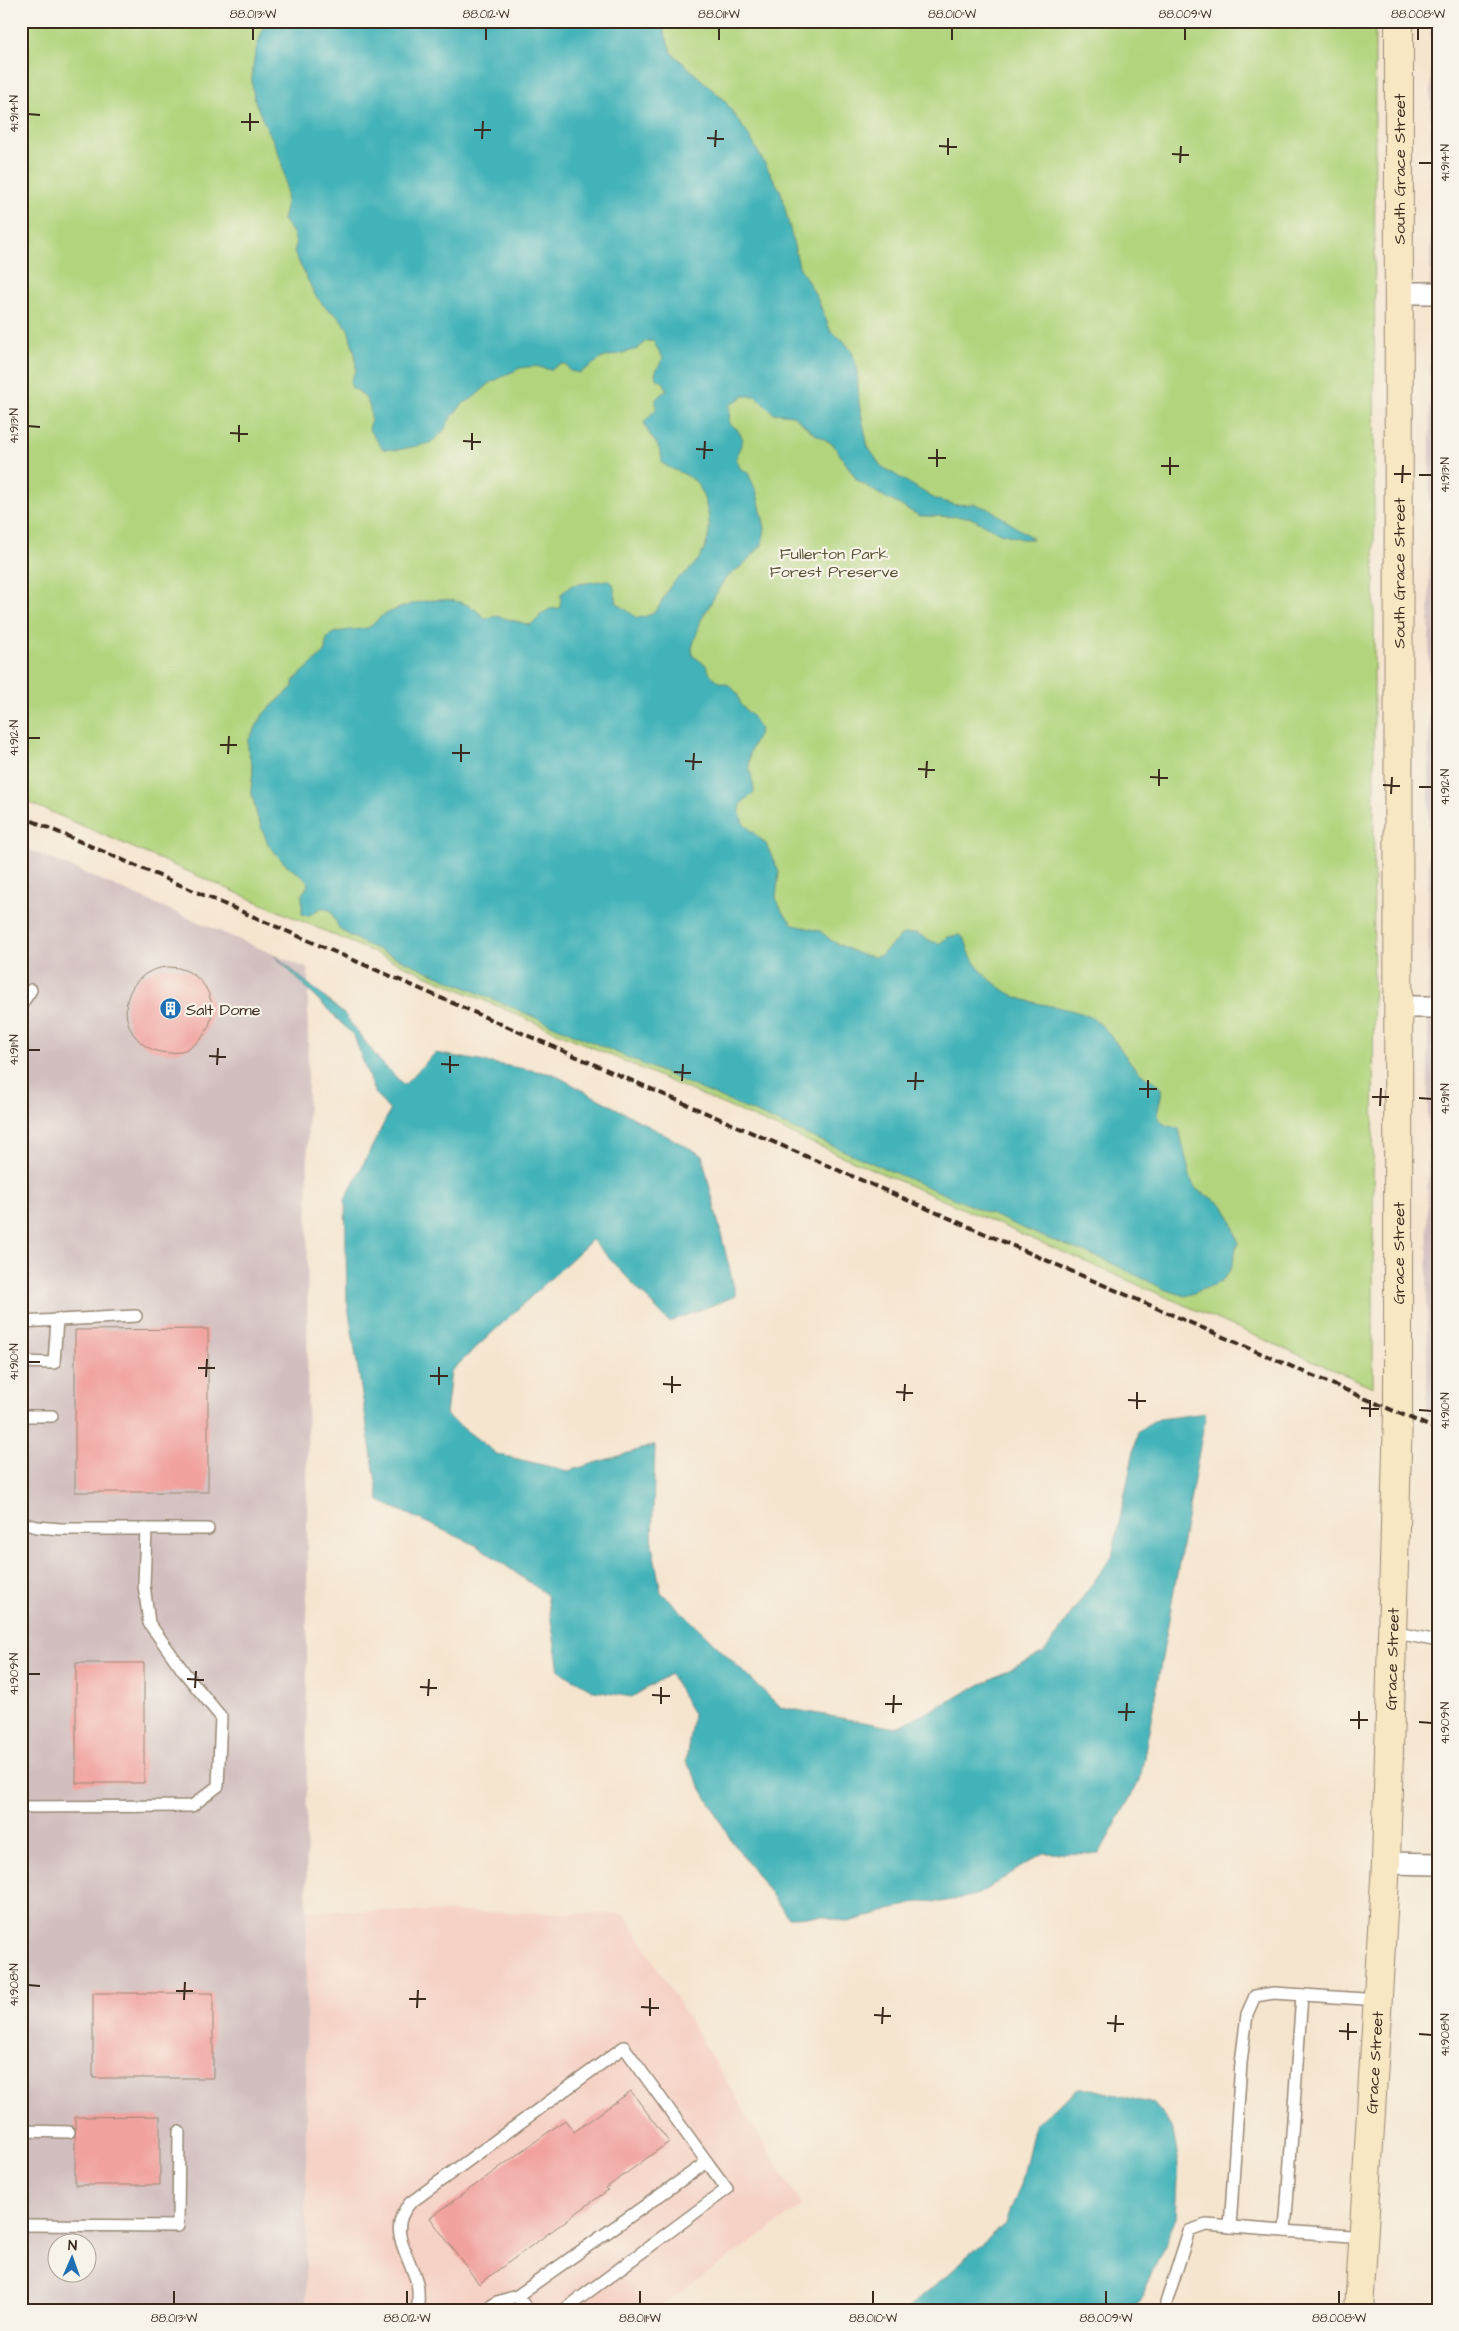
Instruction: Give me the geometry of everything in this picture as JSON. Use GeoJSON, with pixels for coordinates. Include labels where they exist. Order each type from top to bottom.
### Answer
{"type":"FeatureCollection","features":[{"type":"Feature","properties":{"kind":"street","name":"South Grace Street"},"geometry":{"type":"LineString","coordinates":[[1397,1007],[1400,293],[1399,21]]}},
{"type":"Feature","properties":{"kind":"street"},"geometry":{"type":"LineString","coordinates":[[1400,293],[1438,293]]}},
{"type":"Feature","properties":{"kind":"street"},"geometry":{"type":"LineString","coordinates":[[1397,1007],[1438,1006]]}},
{"type":"Feature","properties":{"kind":"street","name":"Grace Street"},"geometry":{"type":"LineString","coordinates":[[1359,2310],[1386,1863],[1398,1413],[1397,1007]]}},
{"type":"Feature","properties":{"kind":"street"},"geometry":{"type":"LineString","coordinates":[[1386,1863],[1438,1864]]}},
{"type":"Feature","properties":{"kind":"lane"},"geometry":{"type":"LineString","coordinates":[[21,1005],[32,990]]}},
{"type":"Feature","properties":{"kind":"lane"},"geometry":{"type":"LineString","coordinates":[[21,1322],[136,1316]]}},
{"type":"Feature","properties":{"kind":"lane"},"geometry":{"type":"LineString","coordinates":[[21,1362],[54,1363],[58,1320]]}},
{"type":"Feature","properties":{"kind":"lane"},"geometry":{"type":"LineString","coordinates":[[21,1416],[52,1416]]}},
{"type":"Feature","properties":{"kind":"lane"},"geometry":{"type":"LineString","coordinates":[[21,1523],[37,1527],[61,1528],[208,1529]]}},
{"type":"Feature","properties":{"kind":"lane"},"geometry":{"type":"LineString","coordinates":[[21,1806],[192,1806],[218,1786],[221,1717],[184,1672],[149,1623],[144,1585],[146,1529]]}},
{"type":"Feature","properties":{"kind":"lane"},"geometry":{"type":"LineString","coordinates":[[1392,1632],[1438,1641]]}},
{"type":"Feature","properties":{"kind":"lane"},"geometry":{"type":"LineString","coordinates":[[1230,2227],[1240,2063],[1247,2014],[1255,1996],[1274,1993],[1379,2000]]}},
{"type":"Feature","properties":{"kind":"lane"},"geometry":{"type":"LineString","coordinates":[[1285,2231],[1302,1995]]}},
{"type":"Feature","properties":{"kind":"lane"},"geometry":{"type":"LineString","coordinates":[[418,2310],[417,2284],[399,2229],[400,2219],[404,2210],[410,2203],[624,2047],[727,2189],[564,2310]]}},
{"type":"Feature","properties":{"kind":"lane"},"geometry":{"type":"LineString","coordinates":[[21,2131],[69,2132]]}},
{"type":"Feature","properties":{"kind":"lane"},"geometry":{"type":"LineString","coordinates":[[21,2225],[178,2226],[179,2132]]}},
{"type":"Feature","properties":{"kind":"lane"},"geometry":{"type":"LineString","coordinates":[[485,2310],[496,2302],[517,2296],[707,2162]]}},
{"type":"Feature","properties":{"kind":"lane"},"geometry":{"type":"LineString","coordinates":[[1166,2303],[1189,2231],[1206,2225],[1364,2237]]}},
{"type":"Feature","properties":{"kind":"lane"},"geometry":{"type":"LineString","coordinates":[[517,2296],[528,2310]]}},
{"type":"Feature","properties":{"kind":"shaded area"},"geometry":{"type":"Polygon","coordinates":[[[1431,21],[1438,21],[1438,1419],[1427,1414],[1431,21]]]}},
{"type":"Feature","properties":{"kind":"shaded area"},"geometry":{"type":"Polygon","coordinates":[[[21,846],[308,969],[306,2310],[21,2310],[21,846]]]}},
{"type":"Feature","properties":{"kind":"shaded area"},"geometry":{"type":"Polygon","coordinates":[[[307,1910],[625,1914],[802,2206],[656,2310],[306,2310],[307,1910]]]}},
{"type":"Feature","properties":{"kind":"green space","name":"Fullerton Park Forest Preserve"},"geometry":{"type":"Polygon","coordinates":[[[21,21],[1375,21],[1373,1387],[21,799],[21,21]]]}},
{"type":"Feature","properties":{"kind":"water"},"geometry":{"type":"Polygon","coordinates":[[[266,21],[660,21],[672,53],[725,101],[749,136],[781,192],[799,266],[817,298],[831,332],[843,340],[852,352],[857,368],[859,403],[868,447],[881,466],[935,499],[955,505],[975,504],[991,510],[1034,539],[1022,539],[1000,533],[969,517],[920,516],[857,480],[833,444],[813,433],[793,415],[773,413],[756,396],[744,396],[730,405],[729,424],[737,429],[743,439],[736,458],[740,468],[748,473],[757,493],[765,528],[762,545],[744,564],[724,580],[701,620],[692,648],[693,656],[706,665],[710,674],[719,682],[729,685],[737,693],[741,705],[753,717],[760,730],[749,757],[754,793],[741,803],[740,813],[743,823],[766,844],[779,872],[776,898],[783,913],[794,925],[820,931],[832,941],[859,954],[874,957],[881,955],[903,934],[916,933],[933,942],[940,943],[947,937],[960,935],[964,939],[973,960],[981,970],[1007,992],[1029,1001],[1080,1013],[1091,1017],[1099,1023],[1140,1073],[1159,1086],[1161,1093],[1158,1108],[1159,1118],[1168,1126],[1179,1129],[1191,1180],[1196,1189],[1223,1205],[1232,1222],[1238,1242],[1231,1269],[1221,1282],[1186,1296],[1166,1290],[1105,1260],[1041,1236],[365,944],[340,930],[330,910],[321,908],[308,916],[302,914],[302,894],[307,887],[308,881],[284,863],[268,844],[257,816],[251,790],[253,770],[248,741],[264,713],[293,687],[293,681],[324,653],[326,641],[330,635],[342,631],[367,628],[382,616],[394,610],[407,605],[436,600],[450,600],[463,603],[475,609],[485,619],[496,616],[530,625],[541,614],[550,609],[560,608],[561,594],[572,585],[608,580],[613,584],[617,603],[637,618],[652,614],[673,583],[689,570],[702,554],[708,539],[709,522],[706,505],[699,486],[683,473],[662,463],[657,445],[644,422],[656,409],[656,399],[667,389],[663,382],[656,378],[655,373],[663,358],[653,341],[646,341],[638,349],[602,358],[580,373],[570,371],[566,364],[559,364],[551,370],[535,366],[520,368],[490,383],[473,398],[464,403],[451,417],[443,432],[430,443],[398,450],[383,449],[369,430],[371,417],[367,400],[352,388],[350,382],[356,370],[355,354],[348,329],[339,317],[325,307],[315,295],[294,252],[296,244],[293,233],[283,220],[286,203],[286,184],[282,166],[277,149],[258,110],[252,85],[256,52],[266,21]]]}},
{"type":"Feature","properties":{"kind":"water"},"geometry":{"type":"Polygon","coordinates":[[[272,953],[344,1014],[379,1060],[404,1085],[435,1053],[553,1074],[702,1155],[736,1296],[669,1322],[592,1240],[451,1371],[446,1415],[497,1454],[568,1471],[655,1445],[652,1545],[661,1592],[780,1707],[896,1728],[1044,1652],[1112,1556],[1138,1431],[1159,1419],[1206,1413],[1140,1780],[1099,1854],[1043,1853],[977,1895],[941,1902],[922,1901],[849,1922],[821,1916],[788,1917],[731,1840],[686,1761],[693,1714],[670,1674],[632,1697],[594,1691],[559,1671],[547,1595],[478,1546],[379,1501],[347,1300],[345,1200],[390,1111],[374,1092],[354,1036],[272,953]]]}},
{"type":"Feature","properties":{"kind":"water"},"geometry":{"type":"Polygon","coordinates":[[[1077,2089],[1092,2089],[1154,2104],[1172,2126],[1179,2163],[1176,2218],[1142,2297],[1132,2310],[906,2310],[1006,2223],[1021,2184],[1035,2124],[1077,2089]]]}},
{"type":"Feature","properties":{"kind":"building","name":"Salt Dome"},"geometry":{"type":"Polygon","coordinates":[[[169,967],[193,974],[205,986],[212,1010],[205,1034],[193,1046],[169,1053],[145,1046],[133,1034],[126,1010],[133,986],[145,974],[169,967]]]}},
{"type":"Feature","properties":{"kind":"building"},"geometry":{"type":"Polygon","coordinates":[[[208,1329],[208,1492],[75,1492],[75,1330],[208,1329]]]}},
{"type":"Feature","properties":{"kind":"building"},"geometry":{"type":"Polygon","coordinates":[[[76,1663],[144,1663],[144,1783],[76,1783],[76,1663]]]}},
{"type":"Feature","properties":{"kind":"building"},"geometry":{"type":"Polygon","coordinates":[[[93,1993],[213,1993],[213,2078],[93,2078],[93,1993]]]}},
{"type":"Feature","properties":{"kind":"building"},"geometry":{"type":"Polygon","coordinates":[[[631,2091],[669,2142],[606,2188],[608,2190],[479,2284],[430,2218],[565,2120],[574,2132],[631,2091]]]}},
{"type":"Feature","properties":{"kind":"building"},"geometry":{"type":"Polygon","coordinates":[[[160,2116],[160,2185],[75,2185],[75,2117],[160,2116]]]}},
{"type":"Feature","properties":{"kind":"railway"},"geometry":{"type":"LineString","coordinates":[[21,816],[1438,1430]]}},
{"type":"Feature","properties":{"kind":"place","name":"Salt Dome"},"geometry":{"type":"Point","coordinates":[170,1009]}}]}
